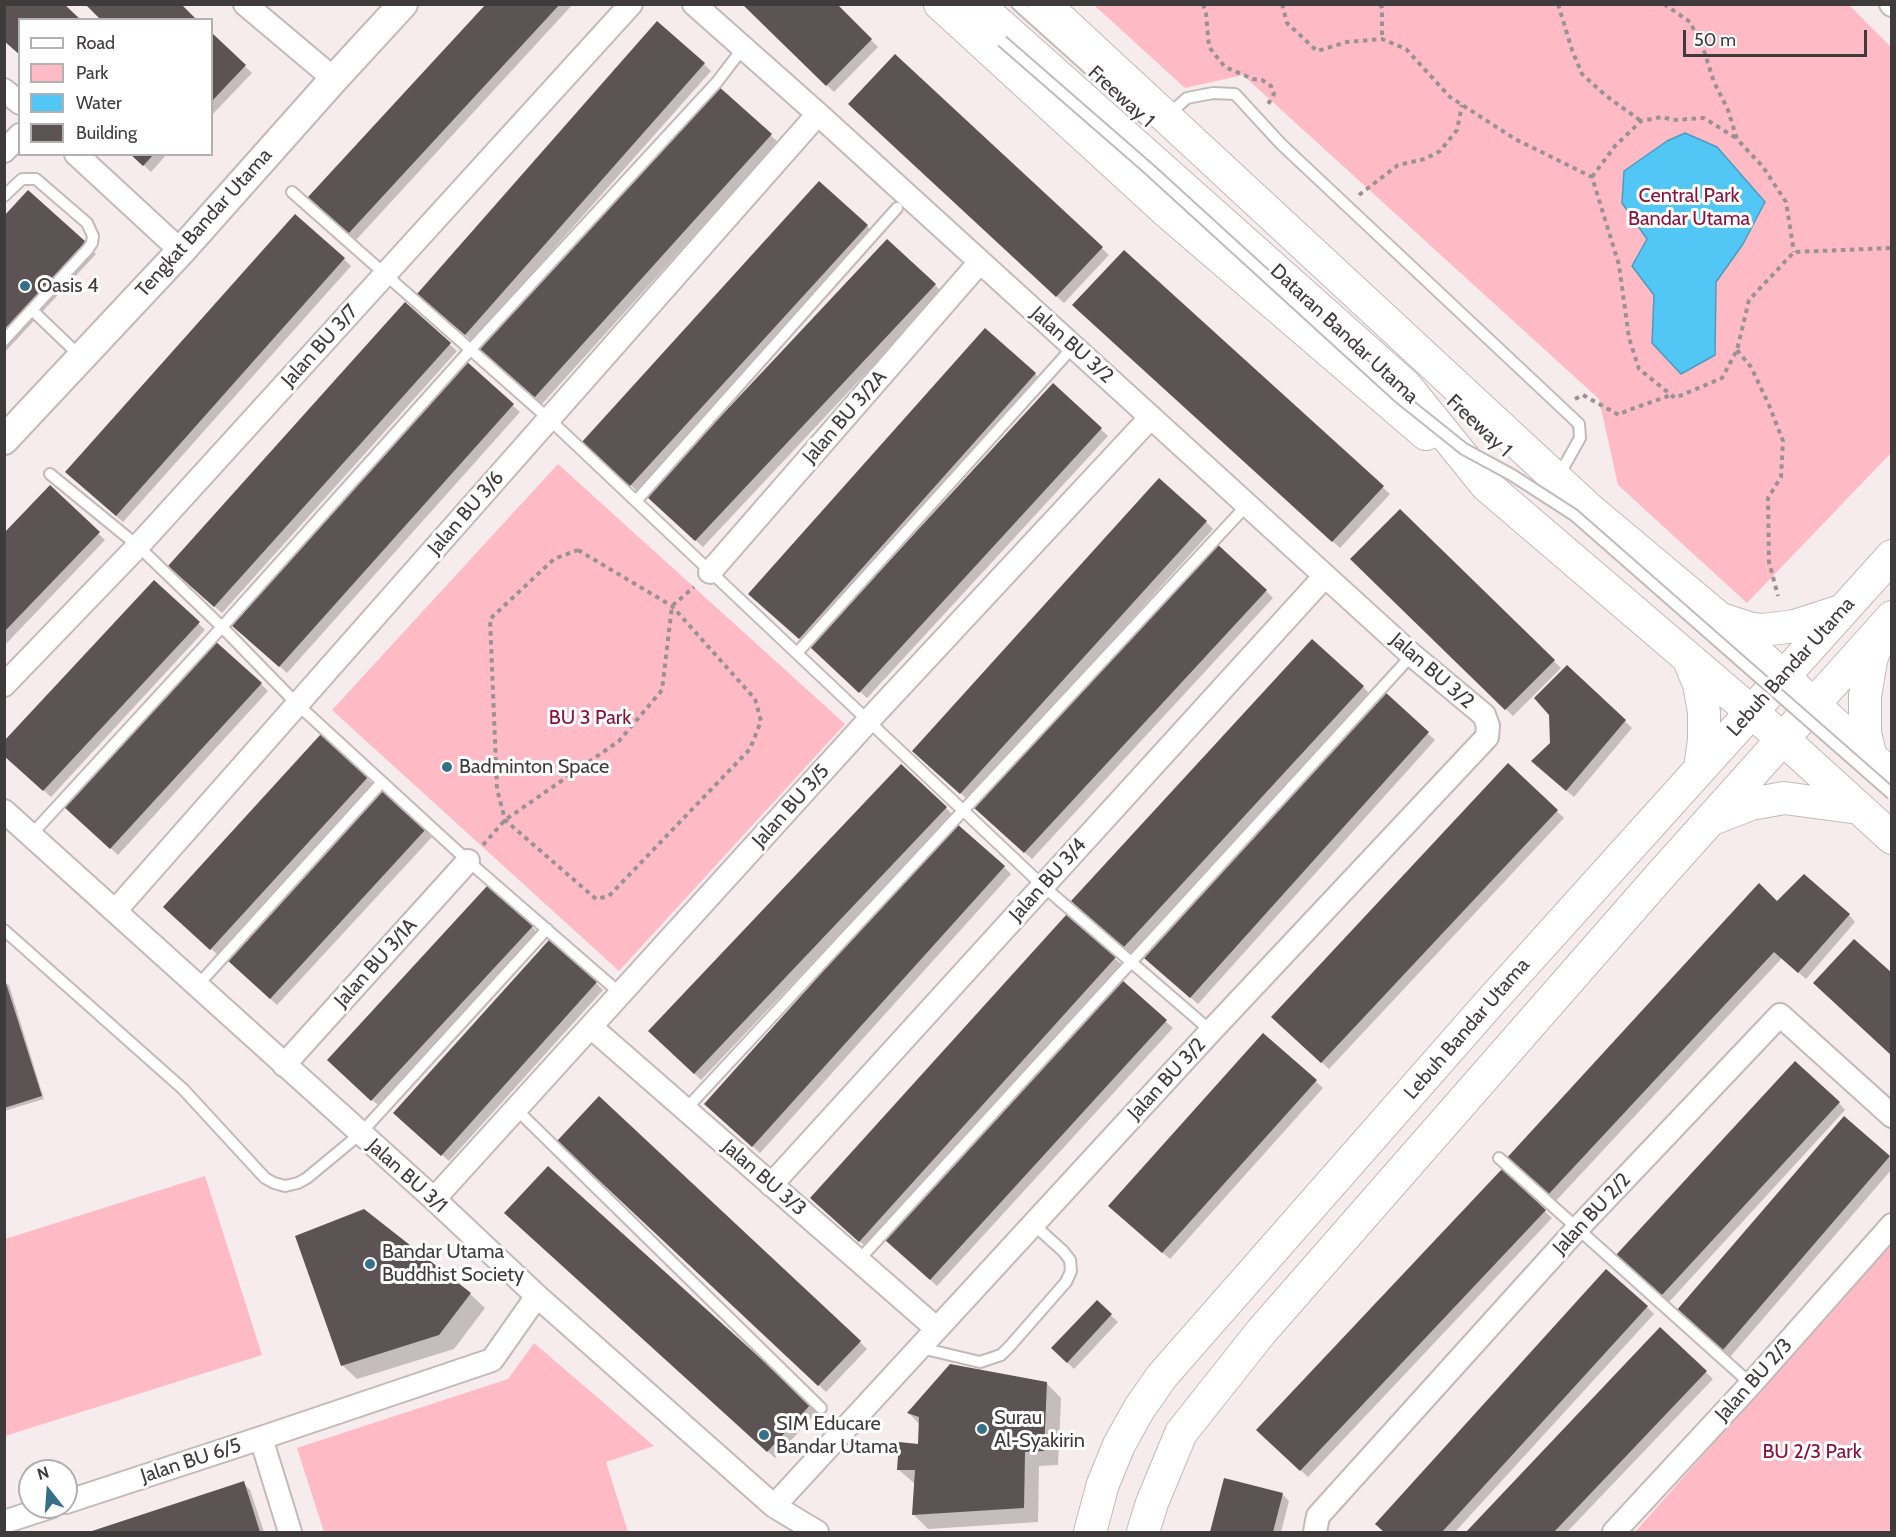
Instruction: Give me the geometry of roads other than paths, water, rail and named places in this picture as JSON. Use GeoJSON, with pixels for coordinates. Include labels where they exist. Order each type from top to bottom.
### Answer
{"type":"FeatureCollection","features":[{"type":"Feature","properties":{"kind":"main road"},"geometry":{"type":"LineString","coordinates":[[940,4],[1165,210],[1486,485]]}},
{"type":"Feature","properties":{"kind":"main road","name":"Dataran Bandar Utama"},"geometry":{"type":"LineString","coordinates":[[1044,4],[1162,123],[1544,477],[1718,618],[1881,767]]}},
{"type":"Feature","properties":{"kind":"main road","name":"Dataran Bandar Utama"},"geometry":{"type":"LineString","coordinates":[[977,5],[1406,386],[1486,485],[1752,712],[1892,838]]}},
{"type":"Feature","properties":{"kind":"main road","name":"Lebuh Bandar Utama"},"geometry":{"type":"LineString","coordinates":[[1090,1533],[1103,1484],[1119,1444],[1139,1409],[1162,1376],[1492,1000],[1892,556]]}},
{"type":"Feature","properties":{"kind":"main road"},"geometry":{"type":"LineString","coordinates":[[1718,618],[1763,630],[1795,626],[1842,610]]}},
{"type":"Feature","properties":{"kind":"main road"},"geometry":{"type":"LineString","coordinates":[[1143,1533],[1152,1503],[1181,1432],[1261,1332],[1887,622]]}},
{"type":"Feature","properties":{"kind":"main road"},"geometry":{"type":"LineString","coordinates":[[1881,767],[1865,733],[1865,696],[1871,660],[1887,622]]}},
{"type":"Feature","properties":{"kind":"main road"},"geometry":{"type":"LineString","coordinates":[[1689,660],[1699,684],[1704,712],[1704,740],[1700,770]]}},
{"type":"Feature","properties":{"kind":"main road"},"geometry":{"type":"LineString","coordinates":[[1711,819],[1751,804],[1784,798],[1859,808]]}},
{"type":"Feature","properties":{"kind":"street"},"geometry":{"type":"LineString","coordinates":[[245,4],[334,79]]}},
{"type":"Feature","properties":{"kind":"street","name":"Tengkat Bandar Utama"},"geometry":{"type":"LineString","coordinates":[[4,440],[181,251],[403,4]]}},
{"type":"Feature","properties":{"kind":"street","name":"Jalan BU 3/7"},"geometry":{"type":"LineString","coordinates":[[4,685],[138,546],[631,4]]}},
{"type":"Feature","properties":{"kind":"street","name":"Jalan BU 3/2"},"geometry":{"type":"LineString","coordinates":[[694,4],[1412,655],[1484,715],[1488,726],[1487,737],[1211,1031],[774,1506]]}},
{"type":"Feature","properties":{"kind":"street"},"geometry":{"type":"LineString","coordinates":[[4,90],[18,101]]}},
{"type":"Feature","properties":{"kind":"street","name":"Jalan BU 3/6"},"geometry":{"type":"LineString","coordinates":[[115,911],[818,114]]}},
{"type":"Feature","properties":{"kind":"street"},"geometry":{"type":"LineString","coordinates":[[4,151],[18,137]]}},
{"type":"Feature","properties":{"kind":"street"},"geometry":{"type":"LineString","coordinates":[[78,156],[181,251]]}},
{"type":"Feature","properties":{"kind":"street","name":"Jalan BU 3/2A"},"geometry":{"type":"LineString","coordinates":[[710,572],[980,262]]}},
{"type":"Feature","properties":{"kind":"street","name":"Jalan BU 3/5"},"geometry":{"type":"LineString","coordinates":[[434,1199],[869,720],[1151,417]]}},
{"type":"Feature","properties":{"kind":"street","name":"Jalan BU 3/4"},"geometry":{"type":"LineString","coordinates":[[771,1185],[1325,576]]}},
{"type":"Feature","properties":{"kind":"street","name":"Jalan BU 3/1"},"geometry":{"type":"LineString","coordinates":[[4,811],[434,1199],[537,1296],[774,1506],[817,1533]]}},
{"type":"Feature","properties":{"kind":"street","name":"Jalan BU 3/1A"},"geometry":{"type":"LineString","coordinates":[[284,1065],[468,861]]}},
{"type":"Feature","properties":{"kind":"street","name":"Jalan BU 2/2"},"geometry":{"type":"LineString","coordinates":[[1315,1533],[1318,1516],[1577,1229],[1779,1015],[1892,1116]]}},
{"type":"Feature","properties":{"kind":"street","name":"Jalan BU 3/3"},"geometry":{"type":"LineString","coordinates":[[591,1027],[937,1329]]}},
{"type":"Feature","properties":{"kind":"street","name":"Jalan BU 2/3"},"geometry":{"type":"LineString","coordinates":[[1614,1533],[1751,1384],[1892,1225]]}},
{"type":"Feature","properties":{"kind":"street","name":"Jalan BU 6/5"},"geometry":{"type":"LineString","coordinates":[[78,1498],[492,1360],[537,1296]]}},
{"type":"Feature","properties":{"kind":"street"},"geometry":{"type":"LineString","coordinates":[[261,1438],[290,1533]]}},
{"type":"Feature","properties":{"kind":"lane","name":"Freeway 1"},"geometry":{"type":"LineString","coordinates":[[1017,4],[1162,123]]}},
{"type":"Feature","properties":{"kind":"lane"},"geometry":{"type":"LineString","coordinates":[[977,5],[1002,41],[1149,169],[1399,397],[1464,449],[1512,475],[1574,515],[1892,794]]}},
{"type":"Feature","properties":{"kind":"lane"},"geometry":{"type":"LineString","coordinates":[[31,835],[222,627],[471,349],[717,82],[743,48]]}},
{"type":"Feature","properties":{"kind":"lane"},"geometry":{"type":"LineString","coordinates":[[1162,123],[1187,98],[1213,93],[1235,94],[1281,144],[1579,424],[1580,438],[1544,477],[1574,515]]}},
{"type":"Feature","properties":{"kind":"lane"},"geometry":{"type":"LineString","coordinates":[[4,196],[22,179],[36,179],[87,223],[91,229],[92,243],[4,339]]}},
{"type":"Feature","properties":{"kind":"lane"},"geometry":{"type":"LineString","coordinates":[[292,192],[549,419],[1043,886],[1211,1031]]}},
{"type":"Feature","properties":{"kind":"lane"},"geometry":{"type":"LineString","coordinates":[[636,501],[897,208]]}},
{"type":"Feature","properties":{"kind":"lane"},"geometry":{"type":"LineString","coordinates":[[32,310],[81,357]]}},
{"type":"Feature","properties":{"kind":"lane"},"geometry":{"type":"LineString","coordinates":[[797,653],[1073,347]]}},
{"type":"Feature","properties":{"kind":"lane"},"geometry":{"type":"LineString","coordinates":[[50,474],[138,546],[297,704],[468,861],[621,994]]}},
{"type":"Feature","properties":{"kind":"lane"},"geometry":{"type":"LineString","coordinates":[[686,1110],[962,809],[1246,505]]}},
{"type":"Feature","properties":{"kind":"lane"},"geometry":{"type":"LineString","coordinates":[[858,1261],[1412,655]]}},
{"type":"Feature","properties":{"kind":"lane"},"geometry":{"type":"LineString","coordinates":[[197,986],[382,782]]}},
{"type":"Feature","properties":{"kind":"lane"},"geometry":{"type":"LineString","coordinates":[[4,930],[10,942],[183,1089],[265,1178],[285,1186],[307,1178],[360,1134],[547,930]]}},
{"type":"Feature","properties":{"kind":"lane"},"geometry":{"type":"LineString","coordinates":[[516,1109],[821,1408]]}},
{"type":"Feature","properties":{"kind":"lane"},"geometry":{"type":"LineString","coordinates":[[1499,1158],[1751,1384]]}},
{"type":"Feature","properties":{"kind":"lane"},"geometry":{"type":"LineString","coordinates":[[920,1347],[980,1362],[1001,1355],[1010,1346],[1066,1282],[1071,1272],[1070,1260],[1064,1251],[1033,1224]]}},
{"type":"Feature","properties":{"kind":"water"},"geometry":{"type":"Polygon","coordinates":[[[1685,133],[1717,147],[1765,202],[1743,244],[1716,282],[1715,355],[1681,374],[1652,343],[1654,295],[1632,266],[1647,239],[1622,203],[1624,171],[1667,141],[1685,133]]]}},
{"type":"Feature","properties":{"kind":"place","name":"Oasis 4"},"geometry":{"type":"Point","coordinates":[25,286]}},
{"type":"Feature","properties":{"kind":"place","name":"Badminton Space"},"geometry":{"type":"Point","coordinates":[447,767]}},
{"type":"Feature","properties":{"kind":"place","name":"Bandar Utama Buddhist Society"},"geometry":{"type":"Point","coordinates":[370,1264]}},
{"type":"Feature","properties":{"kind":"place","name":"Surau Al-Syakirin"},"geometry":{"type":"Point","coordinates":[982,1429]}},
{"type":"Feature","properties":{"kind":"place","name":"SIM Educare Bandar Utama"},"geometry":{"type":"Point","coordinates":[764,1435]}},
{"type":"Feature","properties":{"kind":"park label","name":"Central Park Bandar Utama"},"geometry":{"type":"Point","coordinates":[1689,208]}},
{"type":"Feature","properties":{"kind":"park label","name":"BU 3 Park"},"geometry":{"type":"Point","coordinates":[590,718]}},
{"type":"Feature","properties":{"kind":"park label","name":"BU 2/3 Park"},"geometry":{"type":"Point","coordinates":[1812,1452]}}]}
